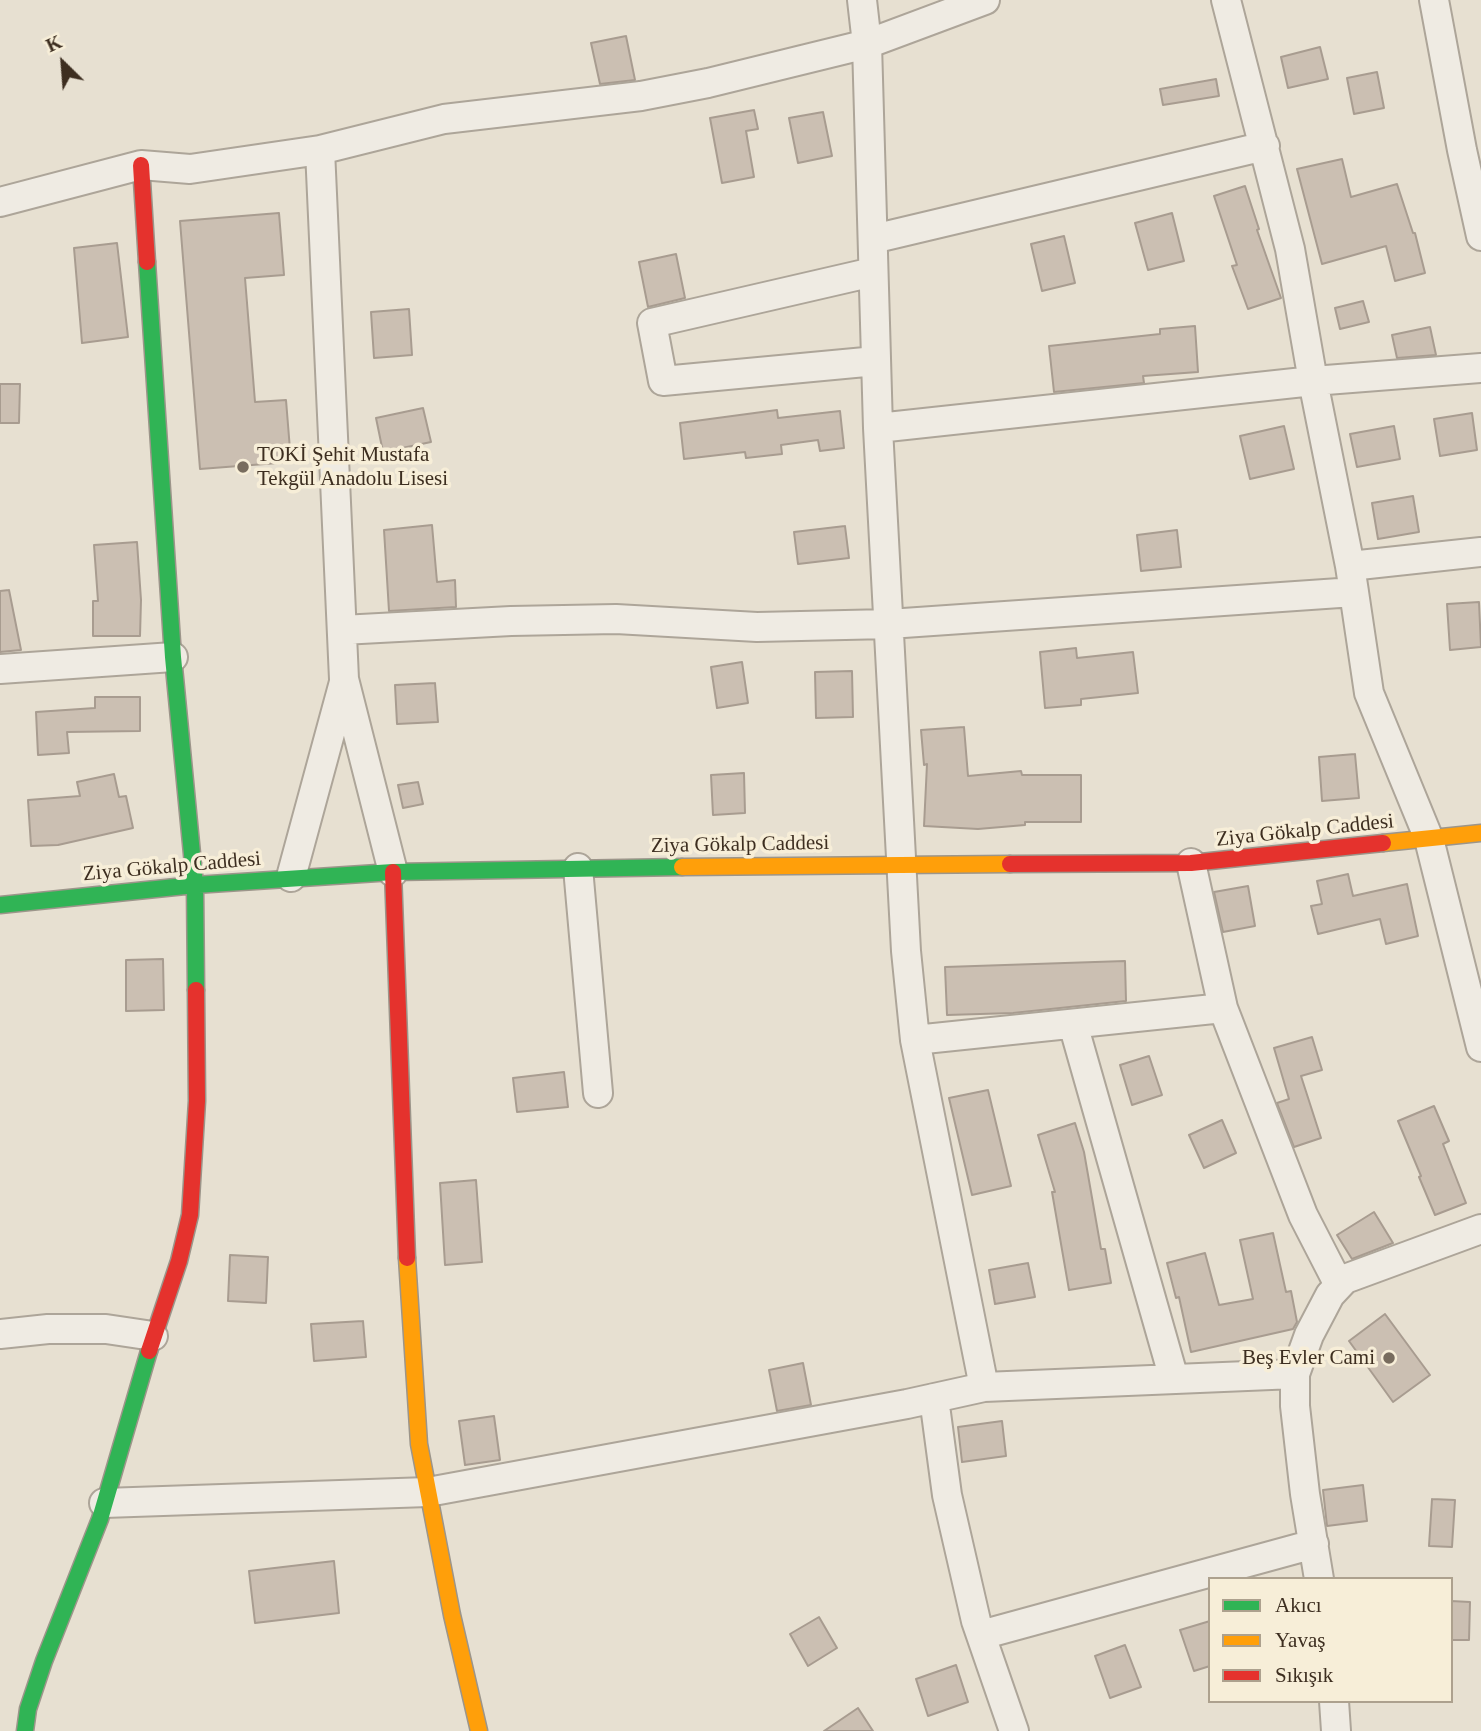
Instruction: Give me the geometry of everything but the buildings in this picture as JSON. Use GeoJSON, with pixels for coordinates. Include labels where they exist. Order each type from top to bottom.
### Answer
{"type":"FeatureCollection","features":[{"type":"Feature","properties":{"kind":"street"},"geometry":{"type":"LineString","coordinates":[[862,0],[867,44],[878,428],[901,864],[915,1040],[984,1387]]}},
{"type":"Feature","properties":{"kind":"street"},"geometry":{"type":"LineString","coordinates":[[0,202],[141,164],[190,169],[320,150],[444,119],[641,96],[708,83],[867,44],[985,0]]}},
{"type":"Feature","properties":{"kind":"street"},"geometry":{"type":"LineString","coordinates":[[1226,0],[1290,248],[1312,381],[1352,579],[1369,693],[1429,839],[1477,1013],[1481,1048]]}},
{"type":"Feature","properties":{"kind":"street"},"geometry":{"type":"LineString","coordinates":[[1434,0],[1481,236]]}},
{"type":"Feature","properties":{"kind":"street"},"geometry":{"type":"LineString","coordinates":[[873,239],[1265,146]]}},
{"type":"Feature","properties":{"kind":"street"},"geometry":{"type":"LineString","coordinates":[[320,150],[344,679],[393,872],[409,1287],[419,1444],[452,1615],[479,1731]]}},
{"type":"Feature","properties":{"kind":"street"},"geometry":{"type":"LineString","coordinates":[[24,1731],[27,1709],[104,1503],[190,1215],[197,1101],[194,885],[173,657],[141,164]]}},
{"type":"Feature","properties":{"kind":"street"},"geometry":{"type":"LineString","coordinates":[[873,272],[652,323],[663,381],[876,361]]}},
{"type":"Feature","properties":{"kind":"street"},"geometry":{"type":"LineString","coordinates":[[878,428],[1312,381],[1481,368]]}},
{"type":"Feature","properties":{"kind":"street"},"geometry":{"type":"LineString","coordinates":[[342,630],[511,621],[616,620],[757,627],[889,624],[1352,579],[1481,552]]}},
{"type":"Feature","properties":{"kind":"street"},"geometry":{"type":"LineString","coordinates":[[0,669],[173,657]]}},
{"type":"Feature","properties":{"kind":"street"},"geometry":{"type":"LineString","coordinates":[[291,877],[344,679]]}},
{"type":"Feature","properties":{"kind":"street","name":"Ziya Gökalp Caddesi"},"geometry":{"type":"LineString","coordinates":[[0,905],[194,885],[393,872],[901,864],[1191,863],[1481,833]]}},
{"type":"Feature","properties":{"kind":"street"},"geometry":{"type":"LineString","coordinates":[[1191,863],[1223,1008],[1303,1215],[1339,1285]]}},
{"type":"Feature","properties":{"kind":"street"},"geometry":{"type":"LineString","coordinates":[[578,868],[598,1093]]}},
{"type":"Feature","properties":{"kind":"street"},"geometry":{"type":"LineString","coordinates":[[915,1040],[1223,1008]]}},
{"type":"Feature","properties":{"kind":"street"},"geometry":{"type":"LineString","coordinates":[[1073,1024],[1174,1379]]}},
{"type":"Feature","properties":{"kind":"street"},"geometry":{"type":"LineString","coordinates":[[1319,1577],[1297,1418],[1295,1374],[1309,1335],[1330,1295],[1345,1279],[1481,1229]]}},
{"type":"Feature","properties":{"kind":"street"},"geometry":{"type":"LineString","coordinates":[[0,1334],[48,1329],[106,1329],[153,1336]]}},
{"type":"Feature","properties":{"kind":"street"},"geometry":{"type":"LineString","coordinates":[[104,1503],[428,1492],[984,1387],[1295,1374]]}},
{"type":"Feature","properties":{"kind":"street"},"geometry":{"type":"LineString","coordinates":[[934,1398],[947,1494],[981,1635],[1014,1731]]}},
{"type":"Feature","properties":{"kind":"street"},"geometry":{"type":"LineString","coordinates":[[981,1635],[1314,1544]]}},
{"type":"Feature","properties":{"kind":"street"},"geometry":{"type":"LineString","coordinates":[[1334,1703],[1336,1731]]}},
{"type":"Feature","properties":{"kind":"traffic: fast"},"geometry":{"type":"LineString","coordinates":[[147,262],[173,657],[195,885],[196,990]]}},
{"type":"Feature","properties":{"kind":"traffic: fast"},"geometry":{"type":"LineString","coordinates":[[0,905],[195,885],[393,872],[682,867]]}},
{"type":"Feature","properties":{"kind":"traffic: fast"},"geometry":{"type":"LineString","coordinates":[[25,1731],[28,1709],[44,1661],[100,1519],[149,1351]]}},
{"type":"Feature","properties":{"kind":"traffic: slow"},"geometry":{"type":"LineString","coordinates":[[1383,843],[1481,833]]}},
{"type":"Feature","properties":{"kind":"traffic: slow"},"geometry":{"type":"LineString","coordinates":[[682,867],[1010,864]]}},
{"type":"Feature","properties":{"kind":"traffic: slow"},"geometry":{"type":"LineString","coordinates":[[407,1258],[419,1444],[452,1615],[479,1731]]}},
{"type":"Feature","properties":{"kind":"traffic: jam"},"geometry":{"type":"LineString","coordinates":[[141,165],[147,262]]}},
{"type":"Feature","properties":{"kind":"traffic: jam"},"geometry":{"type":"LineString","coordinates":[[1010,864],[1191,863],[1383,843]]}},
{"type":"Feature","properties":{"kind":"traffic: jam"},"geometry":{"type":"LineString","coordinates":[[393,872],[407,1258]]}},
{"type":"Feature","properties":{"kind":"traffic: jam"},"geometry":{"type":"LineString","coordinates":[[149,1351],[179,1261],[190,1215],[197,1101],[196,990]]}},
{"type":"Feature","properties":{"kind":"place","name":"TOKİ Şehit Mustafa Tekgül Anadolu Lisesi"},"geometry":{"type":"Point","coordinates":[243,467]}},
{"type":"Feature","properties":{"kind":"place","name":"Beş Evler Cami"},"geometry":{"type":"Point","coordinates":[1389,1358]}}]}
